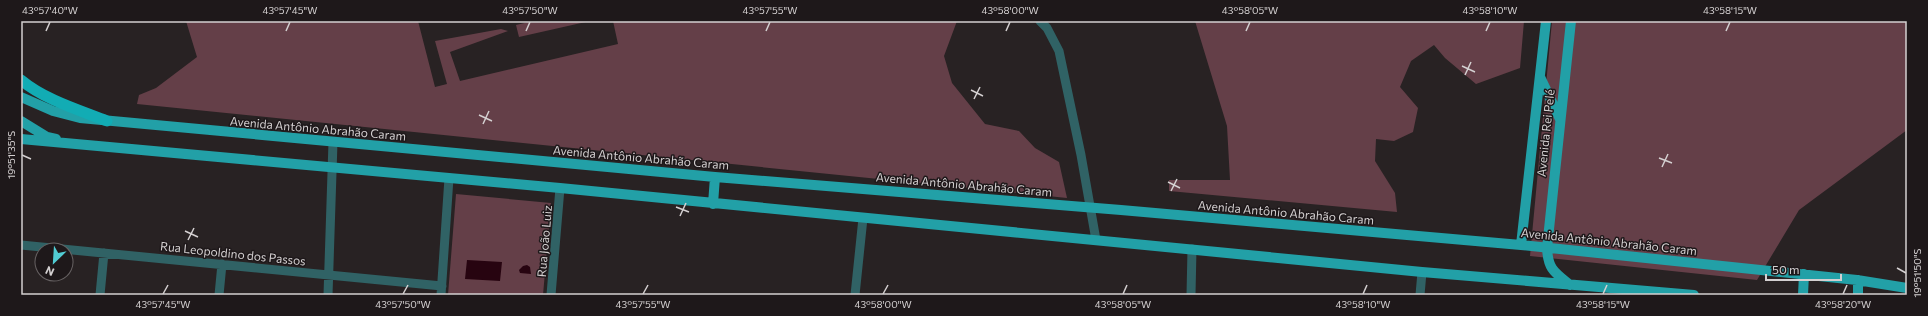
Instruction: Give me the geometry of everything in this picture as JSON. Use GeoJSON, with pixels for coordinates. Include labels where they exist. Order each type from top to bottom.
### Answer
{"type":"FeatureCollection","features":[{"type":"Feature","properties":{"kind":"highway"},"geometry":{"type":"LineString","coordinates":[[21,80],[27,85],[62,103],[107,121]]}},
{"type":"Feature","properties":{"kind":"main road","name":"Avenida Rei Pelé"},"geometry":{"type":"LineString","coordinates":[[1521,245],[1546,21]]}},
{"type":"Feature","properties":{"kind":"main road","name":"Avenida Rei Pelé"},"geometry":{"type":"LineString","coordinates":[[1570,284],[1552,271],[1548,259],[1547,248],[1571,21]]}},
{"type":"Feature","properties":{"kind":"main road"},"geometry":{"type":"LineString","coordinates":[[1540,77],[1560,119]]}},
{"type":"Feature","properties":{"kind":"main road","name":"Avenida Antônio Abrahão Caram"},"geometry":{"type":"LineString","coordinates":[[21,97],[53,111],[80,118],[107,121],[715,177],[1090,207],[1521,245],[1858,280],[1907,288]]}},
{"type":"Feature","properties":{"kind":"main road"},"geometry":{"type":"LineString","coordinates":[[21,121],[48,137],[76,145]]}},
{"type":"Feature","properties":{"kind":"main road"},"geometry":{"type":"LineString","coordinates":[[21,139],[331,169],[560,188],[1422,272],[1694,295]]}},
{"type":"Feature","properties":{"kind":"main road"},"geometry":{"type":"LineString","coordinates":[[713,204],[715,177]]}},
{"type":"Feature","properties":{"kind":"main road"},"geometry":{"type":"LineString","coordinates":[[1803,295],[1804,274]]}},
{"type":"Feature","properties":{"kind":"main road"},"geometry":{"type":"LineString","coordinates":[[1858,280],[1858,295]]}},
{"type":"Feature","properties":{"kind":"street"},"geometry":{"type":"LineString","coordinates":[[1040,21],[1047,28],[1058,51],[1081,155],[1096,240]]}},
{"type":"Feature","properties":{"kind":"street"},"geometry":{"type":"LineString","coordinates":[[328,295],[330,275],[331,169],[333,142]]}},
{"type":"Feature","properties":{"kind":"street"},"geometry":{"type":"LineString","coordinates":[[441,290],[450,178]]}},
{"type":"Feature","properties":{"kind":"street","name":"Rua João Luiz"},"geometry":{"type":"LineString","coordinates":[[551,295],[560,188]]}},
{"type":"Feature","properties":{"kind":"street"},"geometry":{"type":"LineString","coordinates":[[856,295],[863,218]]}},
{"type":"Feature","properties":{"kind":"street","name":"Rua Leopoldino dos Passos"},"geometry":{"type":"LineString","coordinates":[[21,245],[330,275],[441,290]]}},
{"type":"Feature","properties":{"kind":"street"},"geometry":{"type":"LineString","coordinates":[[1191,295],[1192,250]]}},
{"type":"Feature","properties":{"kind":"street"},"geometry":{"type":"LineString","coordinates":[[100,295],[104,253]]}},
{"type":"Feature","properties":{"kind":"street"},"geometry":{"type":"LineString","coordinates":[[219,295],[222,264]]}},
{"type":"Feature","properties":{"kind":"street"},"geometry":{"type":"LineString","coordinates":[[1420,295],[1422,272]]}},
{"type":"Feature","properties":{"kind":"shaded area"},"geometry":{"type":"Polygon","coordinates":[[[186,21],[418,21],[435,87],[447,84],[435,41],[501,29],[508,31],[450,52],[460,81],[618,44],[613,21],[957,21],[944,56],[952,83],[985,124],[1019,131],[1035,148],[1059,162],[1067,198],[137,104],[139,95],[156,88],[197,57],[186,21]]]}},
{"type":"Feature","properties":{"kind":"shaded area"},"geometry":{"type":"Polygon","coordinates":[[[533,21],[590,21],[519,37],[516,25],[533,21]]]}},
{"type":"Feature","properties":{"kind":"shaded area"},"geometry":{"type":"Polygon","coordinates":[[[1195,21],[1524,21],[1520,68],[1476,84],[1445,58],[1434,45],[1411,61],[1400,87],[1418,108],[1413,132],[1394,141],[1376,139],[1375,161],[1395,193],[1397,212],[1169,191],[1169,180],[1230,180],[1227,126],[1195,21]]]}},
{"type":"Feature","properties":{"kind":"shaded area"},"geometry":{"type":"Polygon","coordinates":[[[1552,21],[1907,21],[1907,130],[1799,210],[1757,280],[1530,256],[1552,21]]]}},
{"type":"Feature","properties":{"kind":"shaded area"},"geometry":{"type":"Polygon","coordinates":[[[456,194],[551,203],[543,295],[448,295],[456,194]]]}},
{"type":"Feature","properties":{"kind":"shaded area"},"geometry":{"type":"Polygon","coordinates":[[[467,260],[502,262],[500,281],[465,279],[467,260]]]}},
{"type":"Feature","properties":{"kind":"shaded area"},"geometry":{"type":"Polygon","coordinates":[[[527,265],[530,267],[531,274],[520,273],[519,270],[523,266],[527,265]]]}}]}
